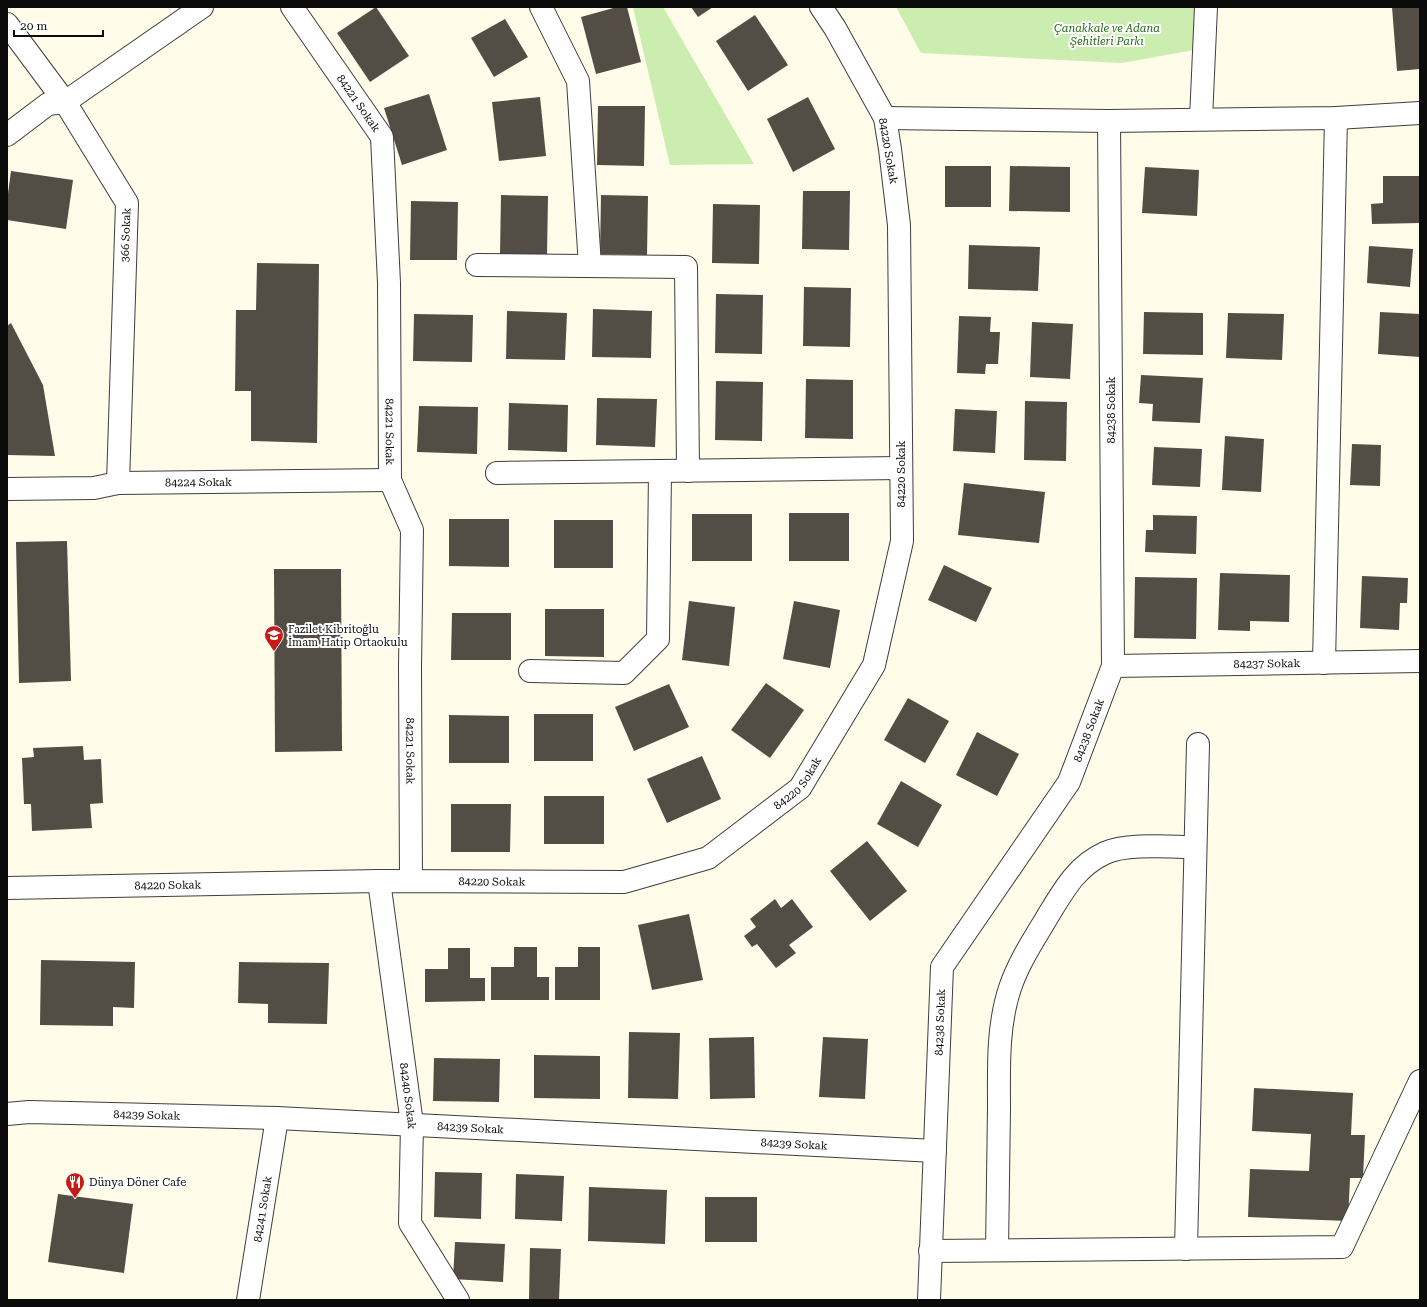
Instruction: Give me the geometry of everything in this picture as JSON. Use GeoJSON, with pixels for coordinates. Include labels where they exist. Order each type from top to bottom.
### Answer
{"type":"FeatureCollection","features":[{"type":"Feature","properties":{"kind":"street"},"geometry":{"type":"LineString","coordinates":[[7,135],[48,104],[65,102],[202,7]]}},
{"type":"Feature","properties":{"kind":"street","name":"84221 Sokak"},"geometry":{"type":"LineString","coordinates":[[292,7],[382,137],[388,277],[390,480],[412,530],[410,667],[412,881]]}},
{"type":"Feature","properties":{"kind":"street"},"geometry":{"type":"LineString","coordinates":[[541,7],[578,81],[590,266]]}},
{"type":"Feature","properties":{"kind":"street","name":"84220 Sokak"},"geometry":{"type":"LineString","coordinates":[[7,888],[379,881],[624,882],[708,858],[800,788],[874,665],[902,541],[899,225],[890,149],[885,118],[835,28],[821,7]]}},
{"type":"Feature","properties":{"kind":"street"},"geometry":{"type":"LineString","coordinates":[[1201,119],[1206,7]]}},
{"type":"Feature","properties":{"kind":"street","name":"366 Sokak"},"geometry":{"type":"LineString","coordinates":[[7,24],[65,102],[127,203],[118,484]]}},
{"type":"Feature","properties":{"kind":"street"},"geometry":{"type":"LineString","coordinates":[[885,118],[1109,121],[1336,118],[1420,113]]}},
{"type":"Feature","properties":{"kind":"street"},"geometry":{"type":"LineString","coordinates":[[1324,663],[1336,118]]}},
{"type":"Feature","properties":{"kind":"street","name":"84238 Sokak"},"geometry":{"type":"LineString","coordinates":[[929,1300],[942,967],[1069,782],[1113,666],[1109,121]]}},
{"type":"Feature","properties":{"kind":"street"},"geometry":{"type":"LineString","coordinates":[[477,265],[686,267],[688,471]]}},
{"type":"Feature","properties":{"kind":"street"},"geometry":{"type":"LineString","coordinates":[[497,473],[901,468]]}},
{"type":"Feature","properties":{"kind":"street"},"geometry":{"type":"LineString","coordinates":[[530,671],[624,673],[658,639],[660,471]]}},
{"type":"Feature","properties":{"kind":"street","name":"84224 Sokak"},"geometry":{"type":"LineString","coordinates":[[7,489],[94,488],[118,484],[390,480]]}},
{"type":"Feature","properties":{"kind":"street","name":"84237 Sokak"},"geometry":{"type":"LineString","coordinates":[[1113,666],[1420,661]]}},
{"type":"Feature","properties":{"kind":"street"},"geometry":{"type":"LineString","coordinates":[[1186,1249],[1198,744]]}},
{"type":"Feature","properties":{"kind":"street"},"geometry":{"type":"LineString","coordinates":[[997,1250],[1000,1050],[1006,1003],[1019,965],[1067,884],[1078,871],[1091,860],[1107,852],[1124,847],[1195,847]]}},
{"type":"Feature","properties":{"kind":"street","name":"84240 Sokak"},"geometry":{"type":"LineString","coordinates":[[379,881],[412,1124],[410,1223],[458,1300]]}},
{"type":"Feature","properties":{"kind":"street"},"geometry":{"type":"LineString","coordinates":[[930,1251],[1342,1247],[1420,1081]]}},
{"type":"Feature","properties":{"kind":"street","name":"84239 Sokak"},"geometry":{"type":"LineString","coordinates":[[7,1114],[29,1112],[277,1118],[935,1151]]}},
{"type":"Feature","properties":{"kind":"street","name":"84241 Sokak"},"geometry":{"type":"LineString","coordinates":[[248,1300],[277,1118]]}},
{"type":"Feature","properties":{"kind":"green space"},"geometry":{"type":"Polygon","coordinates":[[[633,7],[663,7],[754,164],[670,165],[633,7]]]}},
{"type":"Feature","properties":{"kind":"green space","name":"Çanakkale ve Adana Şehitleri Parkı"},"geometry":{"type":"Polygon","coordinates":[[[896,7],[1195,7],[1194,50],[1122,63],[921,53],[896,7]]]}},
{"type":"Feature","properties":{"kind":"building"},"geometry":{"type":"Polygon","coordinates":[[[376,7],[409,56],[370,82],[337,33],[376,7]]]}},
{"type":"Feature","properties":{"kind":"building"},"geometry":{"type":"Polygon","coordinates":[[[617,7],[627,7],[641,62],[596,74],[581,17],[617,7]]]}},
{"type":"Feature","properties":{"kind":"building"},"geometry":{"type":"Polygon","coordinates":[[[691,7],[713,7],[698,17],[691,7]]]}},
{"type":"Feature","properties":{"kind":"building"},"geometry":{"type":"Polygon","coordinates":[[[1392,7],[1420,7],[1420,69],[1397,71],[1392,7]]]}},
{"type":"Feature","properties":{"kind":"building"},"geometry":{"type":"Polygon","coordinates":[[[755,15],[788,65],[748,91],[716,41],[755,15]]]}},
{"type":"Feature","properties":{"kind":"building"},"geometry":{"type":"Polygon","coordinates":[[[505,19],[528,57],[494,77],[471,38],[505,19]]]}},
{"type":"Feature","properties":{"kind":"building"},"geometry":{"type":"Polygon","coordinates":[[[429,94],[447,150],[402,165],[384,108],[429,94]]]}},
{"type":"Feature","properties":{"kind":"building"},"geometry":{"type":"Polygon","coordinates":[[[540,97],[546,156],[499,161],[492,102],[540,97]]]}},
{"type":"Feature","properties":{"kind":"building"},"geometry":{"type":"Polygon","coordinates":[[[808,97],[835,149],[793,172],[767,119],[808,97]]]}},
{"type":"Feature","properties":{"kind":"building"},"geometry":{"type":"Polygon","coordinates":[[[598,106],[645,106],[644,166],[597,165],[598,106]]]}},
{"type":"Feature","properties":{"kind":"building"},"geometry":{"type":"Polygon","coordinates":[[[945,166],[991,166],[991,207],[945,207],[945,166]]]}},
{"type":"Feature","properties":{"kind":"building"},"geometry":{"type":"Polygon","coordinates":[[[1010,166],[1070,167],[1070,212],[1009,211],[1010,166]]]}},
{"type":"Feature","properties":{"kind":"building"},"geometry":{"type":"Polygon","coordinates":[[[1145,167],[1199,170],[1197,216],[1142,213],[1145,167]]]}},
{"type":"Feature","properties":{"kind":"building"},"geometry":{"type":"Polygon","coordinates":[[[11,171],[73,180],[66,229],[7,220],[7,201],[11,171]]]}},
{"type":"Feature","properties":{"kind":"building"},"geometry":{"type":"Polygon","coordinates":[[[1383,176],[1420,176],[1420,223],[1372,224],[1371,204],[1383,203],[1383,176]]]}},
{"type":"Feature","properties":{"kind":"building"},"geometry":{"type":"Polygon","coordinates":[[[803,191],[850,191],[849,250],[802,249],[803,191]]]}},
{"type":"Feature","properties":{"kind":"building"},"geometry":{"type":"Polygon","coordinates":[[[501,195],[548,196],[547,255],[500,254],[501,195]]]}},
{"type":"Feature","properties":{"kind":"building"},"geometry":{"type":"Polygon","coordinates":[[[601,195],[648,196],[647,255],[600,254],[601,195]]]}},
{"type":"Feature","properties":{"kind":"building"},"geometry":{"type":"Polygon","coordinates":[[[411,201],[458,202],[457,260],[410,260],[411,201]]]}},
{"type":"Feature","properties":{"kind":"building"},"geometry":{"type":"Polygon","coordinates":[[[713,204],[760,205],[759,264],[712,263],[713,204]]]}},
{"type":"Feature","properties":{"kind":"building"},"geometry":{"type":"Polygon","coordinates":[[[969,245],[1040,247],[1038,291],[968,289],[969,245]]]}},
{"type":"Feature","properties":{"kind":"building"},"geometry":{"type":"Polygon","coordinates":[[[1369,246],[1413,249],[1410,287],[1367,283],[1369,246]]]}},
{"type":"Feature","properties":{"kind":"building"},"geometry":{"type":"Polygon","coordinates":[[[257,263],[319,264],[317,443],[251,441],[251,391],[235,391],[236,310],[256,310],[257,263]]]}},
{"type":"Feature","properties":{"kind":"building"},"geometry":{"type":"Polygon","coordinates":[[[804,287],[851,288],[850,347],[803,346],[804,287]]]}},
{"type":"Feature","properties":{"kind":"building"},"geometry":{"type":"Polygon","coordinates":[[[716,294],[763,295],[762,354],[715,353],[716,294]]]}},
{"type":"Feature","properties":{"kind":"building"},"geometry":{"type":"Polygon","coordinates":[[[593,309],[652,311],[651,358],[592,357],[593,309]]]}},
{"type":"Feature","properties":{"kind":"building"},"geometry":{"type":"Polygon","coordinates":[[[507,311],[567,313],[565,360],[506,359],[507,311]]]}},
{"type":"Feature","properties":{"kind":"building"},"geometry":{"type":"Polygon","coordinates":[[[1144,312],[1203,313],[1203,355],[1143,354],[1144,312]]]}},
{"type":"Feature","properties":{"kind":"building"},"geometry":{"type":"Polygon","coordinates":[[[1380,312],[1420,314],[1420,357],[1378,354],[1380,312]]]}},
{"type":"Feature","properties":{"kind":"building"},"geometry":{"type":"Polygon","coordinates":[[[1228,313],[1284,314],[1282,360],[1226,358],[1228,313]]]}},
{"type":"Feature","properties":{"kind":"building"},"geometry":{"type":"Polygon","coordinates":[[[414,314],[473,315],[472,362],[413,361],[414,314]]]}},
{"type":"Feature","properties":{"kind":"building"},"geometry":{"type":"Polygon","coordinates":[[[959,316],[991,317],[990,332],[1000,332],[998,364],[986,364],[985,374],[957,373],[959,316]]]}},
{"type":"Feature","properties":{"kind":"building"},"geometry":{"type":"Polygon","coordinates":[[[1032,322],[1073,324],[1070,379],[1030,377],[1032,322]]]}},
{"type":"Feature","properties":{"kind":"building"},"geometry":{"type":"Polygon","coordinates":[[[11,323],[43,385],[55,456],[7,455],[7,326],[11,323]]]}},
{"type":"Feature","properties":{"kind":"building"},"geometry":{"type":"Polygon","coordinates":[[[1141,375],[1203,378],[1200,423],[1152,421],[1153,404],[1139,403],[1141,375]]]}},
{"type":"Feature","properties":{"kind":"building"},"geometry":{"type":"Polygon","coordinates":[[[806,379],[853,380],[853,439],[805,438],[806,379]]]}},
{"type":"Feature","properties":{"kind":"building"},"geometry":{"type":"Polygon","coordinates":[[[716,381],[763,382],[762,441],[715,440],[716,381]]]}},
{"type":"Feature","properties":{"kind":"building"},"geometry":{"type":"Polygon","coordinates":[[[597,398],[657,399],[655,447],[596,445],[597,398]]]}},
{"type":"Feature","properties":{"kind":"building"},"geometry":{"type":"Polygon","coordinates":[[[1025,401],[1067,402],[1066,461],[1024,460],[1025,401]]]}},
{"type":"Feature","properties":{"kind":"building"},"geometry":{"type":"Polygon","coordinates":[[[509,403],[568,405],[567,452],[508,450],[509,403]]]}},
{"type":"Feature","properties":{"kind":"building"},"geometry":{"type":"Polygon","coordinates":[[[419,406],[478,407],[477,454],[417,452],[419,406]]]}},
{"type":"Feature","properties":{"kind":"building"},"geometry":{"type":"Polygon","coordinates":[[[955,409],[997,411],[995,453],[953,451],[955,409]]]}},
{"type":"Feature","properties":{"kind":"building"},"geometry":{"type":"Polygon","coordinates":[[[1225,436],[1264,439],[1261,492],[1222,490],[1225,436]]]}},
{"type":"Feature","properties":{"kind":"building"},"geometry":{"type":"Polygon","coordinates":[[[1352,444],[1381,445],[1380,486],[1350,485],[1352,444]]]}},
{"type":"Feature","properties":{"kind":"building"},"geometry":{"type":"Polygon","coordinates":[[[1154,447],[1202,449],[1200,487],[1152,485],[1154,447]]]}},
{"type":"Feature","properties":{"kind":"building"},"geometry":{"type":"Polygon","coordinates":[[[964,483],[1045,492],[1039,543],[958,535],[964,483]]]}},
{"type":"Feature","properties":{"kind":"building"},"geometry":{"type":"Polygon","coordinates":[[[789,513],[849,513],[849,561],[789,561],[789,513]]]}},
{"type":"Feature","properties":{"kind":"building"},"geometry":{"type":"Polygon","coordinates":[[[692,514],[752,514],[752,561],[692,561],[692,514]]]}},
{"type":"Feature","properties":{"kind":"building"},"geometry":{"type":"Polygon","coordinates":[[[1153,515],[1197,516],[1196,554],[1145,552],[1146,530],[1153,530],[1153,515]]]}},
{"type":"Feature","properties":{"kind":"building"},"geometry":{"type":"Polygon","coordinates":[[[449,519],[509,519],[509,567],[449,566],[449,519]]]}},
{"type":"Feature","properties":{"kind":"building"},"geometry":{"type":"Polygon","coordinates":[[[554,520],[613,520],[613,568],[554,568],[554,520]]]}},
{"type":"Feature","properties":{"kind":"building"},"geometry":{"type":"Polygon","coordinates":[[[67,541],[71,681],[19,683],[16,542],[67,541]]]}},
{"type":"Feature","properties":{"kind":"building"},"geometry":{"type":"Polygon","coordinates":[[[944,565],[992,588],[976,622],[928,600],[944,565]]]}},
{"type":"Feature","properties":{"kind":"building"},"geometry":{"type":"Polygon","coordinates":[[[274,569],[341,569],[342,751],[275,752],[274,569]]]}},
{"type":"Feature","properties":{"kind":"building"},"geometry":{"type":"Polygon","coordinates":[[[1220,573],[1290,575],[1289,622],[1250,621],[1250,631],[1218,630],[1220,573]]]}},
{"type":"Feature","properties":{"kind":"building"},"geometry":{"type":"Polygon","coordinates":[[[1362,576],[1408,578],[1407,603],[1400,603],[1399,630],[1360,628],[1362,576]]]}},
{"type":"Feature","properties":{"kind":"building"},"geometry":{"type":"Polygon","coordinates":[[[1135,577],[1197,578],[1196,639],[1134,638],[1135,577]]]}},
{"type":"Feature","properties":{"kind":"building"},"geometry":{"type":"Polygon","coordinates":[[[689,601],[735,607],[729,666],[682,660],[689,601]]]}},
{"type":"Feature","properties":{"kind":"building"},"geometry":{"type":"Polygon","coordinates":[[[794,601],[840,610],[830,668],[783,659],[794,601]]]}},
{"type":"Feature","properties":{"kind":"building"},"geometry":{"type":"Polygon","coordinates":[[[545,609],[604,609],[604,657],[545,656],[545,609]]]}},
{"type":"Feature","properties":{"kind":"building"},"geometry":{"type":"Polygon","coordinates":[[[452,613],[511,613],[511,660],[451,660],[452,613]]]}},
{"type":"Feature","properties":{"kind":"building"},"geometry":{"type":"Polygon","coordinates":[[[766,683],[804,710],[770,758],[731,730],[766,683]]]}},
{"type":"Feature","properties":{"kind":"building"},"geometry":{"type":"Polygon","coordinates":[[[669,684],[689,727],[634,751],[615,707],[669,684]]]}},
{"type":"Feature","properties":{"kind":"building"},"geometry":{"type":"Polygon","coordinates":[[[908,698],[949,721],[925,763],[884,740],[908,698]]]}},
{"type":"Feature","properties":{"kind":"building"},"geometry":{"type":"Polygon","coordinates":[[[534,714],[593,714],[593,761],[534,761],[534,714]]]}},
{"type":"Feature","properties":{"kind":"building"},"geometry":{"type":"Polygon","coordinates":[[[449,715],[509,716],[509,763],[449,763],[449,715]]]}},
{"type":"Feature","properties":{"kind":"building"},"geometry":{"type":"Polygon","coordinates":[[[977,732],[1019,754],[997,796],[956,775],[977,732]]]}},
{"type":"Feature","properties":{"kind":"building"},"geometry":{"type":"Polygon","coordinates":[[[83,746],[84,760],[101,759],[103,803],[90,804],[92,828],[32,831],[31,804],[24,804],[22,758],[34,757],[33,748],[83,746]]]}},
{"type":"Feature","properties":{"kind":"building"},"geometry":{"type":"Polygon","coordinates":[[[702,756],[721,799],[667,823],[647,779],[702,756]]]}},
{"type":"Feature","properties":{"kind":"building"},"geometry":{"type":"Polygon","coordinates":[[[901,781],[942,805],[918,847],[877,824],[901,781]]]}},
{"type":"Feature","properties":{"kind":"building"},"geometry":{"type":"Polygon","coordinates":[[[544,796],[604,796],[604,844],[544,844],[544,796]]]}},
{"type":"Feature","properties":{"kind":"building"},"geometry":{"type":"Polygon","coordinates":[[[451,804],[511,804],[510,852],[451,852],[451,804]]]}},
{"type":"Feature","properties":{"kind":"building"},"geometry":{"type":"Polygon","coordinates":[[[867,841],[907,891],[870,921],[830,871],[867,841]]]}},
{"type":"Feature","properties":{"kind":"building"},"geometry":{"type":"Polygon","coordinates":[[[775,899],[781,908],[792,899],[813,927],[789,945],[796,953],[776,968],[757,944],[752,947],[744,936],[756,927],[750,919],[775,899]]]}},
{"type":"Feature","properties":{"kind":"building"},"geometry":{"type":"Polygon","coordinates":[[[689,914],[703,980],[652,990],[638,925],[689,914]]]}},
{"type":"Feature","properties":{"kind":"building"},"geometry":{"type":"Polygon","coordinates":[[[514,947],[537,947],[537,977],[549,977],[549,1000],[491,1000],[491,967],[514,967],[514,947]]]}},
{"type":"Feature","properties":{"kind":"building"},"geometry":{"type":"Polygon","coordinates":[[[578,947],[600,947],[600,1000],[555,1000],[555,967],[578,967],[578,947]]]}},
{"type":"Feature","properties":{"kind":"building"},"geometry":{"type":"Polygon","coordinates":[[[448,948],[470,948],[470,978],[485,978],[485,1001],[425,1002],[425,969],[448,969],[448,948]]]}},
{"type":"Feature","properties":{"kind":"building"},"geometry":{"type":"Polygon","coordinates":[[[41,960],[135,962],[134,1008],[113,1007],[113,1026],[40,1025],[41,960]]]}},
{"type":"Feature","properties":{"kind":"building"},"geometry":{"type":"Polygon","coordinates":[[[239,962],[329,963],[327,1024],[268,1023],[268,1004],[238,1003],[239,962]]]}},
{"type":"Feature","properties":{"kind":"building"},"geometry":{"type":"Polygon","coordinates":[[[629,1032],[680,1033],[678,1099],[628,1098],[629,1032]]]}},
{"type":"Feature","properties":{"kind":"building"},"geometry":{"type":"Polygon","coordinates":[[[754,1037],[755,1098],[710,1099],[709,1038],[754,1037]]]}},
{"type":"Feature","properties":{"kind":"building"},"geometry":{"type":"Polygon","coordinates":[[[823,1037],[868,1039],[865,1099],[819,1097],[823,1037]]]}},
{"type":"Feature","properties":{"kind":"building"},"geometry":{"type":"Polygon","coordinates":[[[534,1055],[600,1056],[600,1099],[534,1098],[534,1055]]]}},
{"type":"Feature","properties":{"kind":"building"},"geometry":{"type":"Polygon","coordinates":[[[434,1058],[500,1059],[499,1102],[433,1101],[434,1058]]]}},
{"type":"Feature","properties":{"kind":"building"},"geometry":{"type":"Polygon","coordinates":[[[1254,1088],[1353,1093],[1351,1135],[1365,1135],[1363,1178],[1350,1178],[1348,1221],[1248,1217],[1250,1169],[1309,1171],[1311,1134],[1252,1131],[1254,1088]]]}},
{"type":"Feature","properties":{"kind":"building"},"geometry":{"type":"Polygon","coordinates":[[[435,1172],[482,1173],[481,1219],[434,1217],[435,1172]]]}},
{"type":"Feature","properties":{"kind":"building"},"geometry":{"type":"Polygon","coordinates":[[[516,1174],[564,1176],[562,1221],[515,1219],[516,1174]]]}},
{"type":"Feature","properties":{"kind":"building"},"geometry":{"type":"Polygon","coordinates":[[[589,1187],[667,1190],[665,1244],[588,1241],[589,1187]]]}},
{"type":"Feature","properties":{"kind":"building"},"geometry":{"type":"Polygon","coordinates":[[[58,1194],[133,1204],[124,1273],[48,1262],[58,1194]]]}},
{"type":"Feature","properties":{"kind":"building"},"geometry":{"type":"Polygon","coordinates":[[[705,1197],[757,1197],[757,1242],[705,1242],[705,1197]]]}},
{"type":"Feature","properties":{"kind":"building"},"geometry":{"type":"Polygon","coordinates":[[[455,1242],[505,1244],[503,1282],[453,1279],[455,1242]]]}},
{"type":"Feature","properties":{"kind":"building"},"geometry":{"type":"Polygon","coordinates":[[[530,1248],[561,1249],[559,1300],[529,1300],[530,1248]]]}},
{"type":"Feature","properties":{"kind":"place","name":"Fazilet Kibritoğlu İmam Hatip Ortaokulu"},"geometry":{"type":"Point","coordinates":[274,652]}},
{"type":"Feature","properties":{"kind":"place","name":"Dünya Döner Cafe"},"geometry":{"type":"Point","coordinates":[75,1199]}}]}
